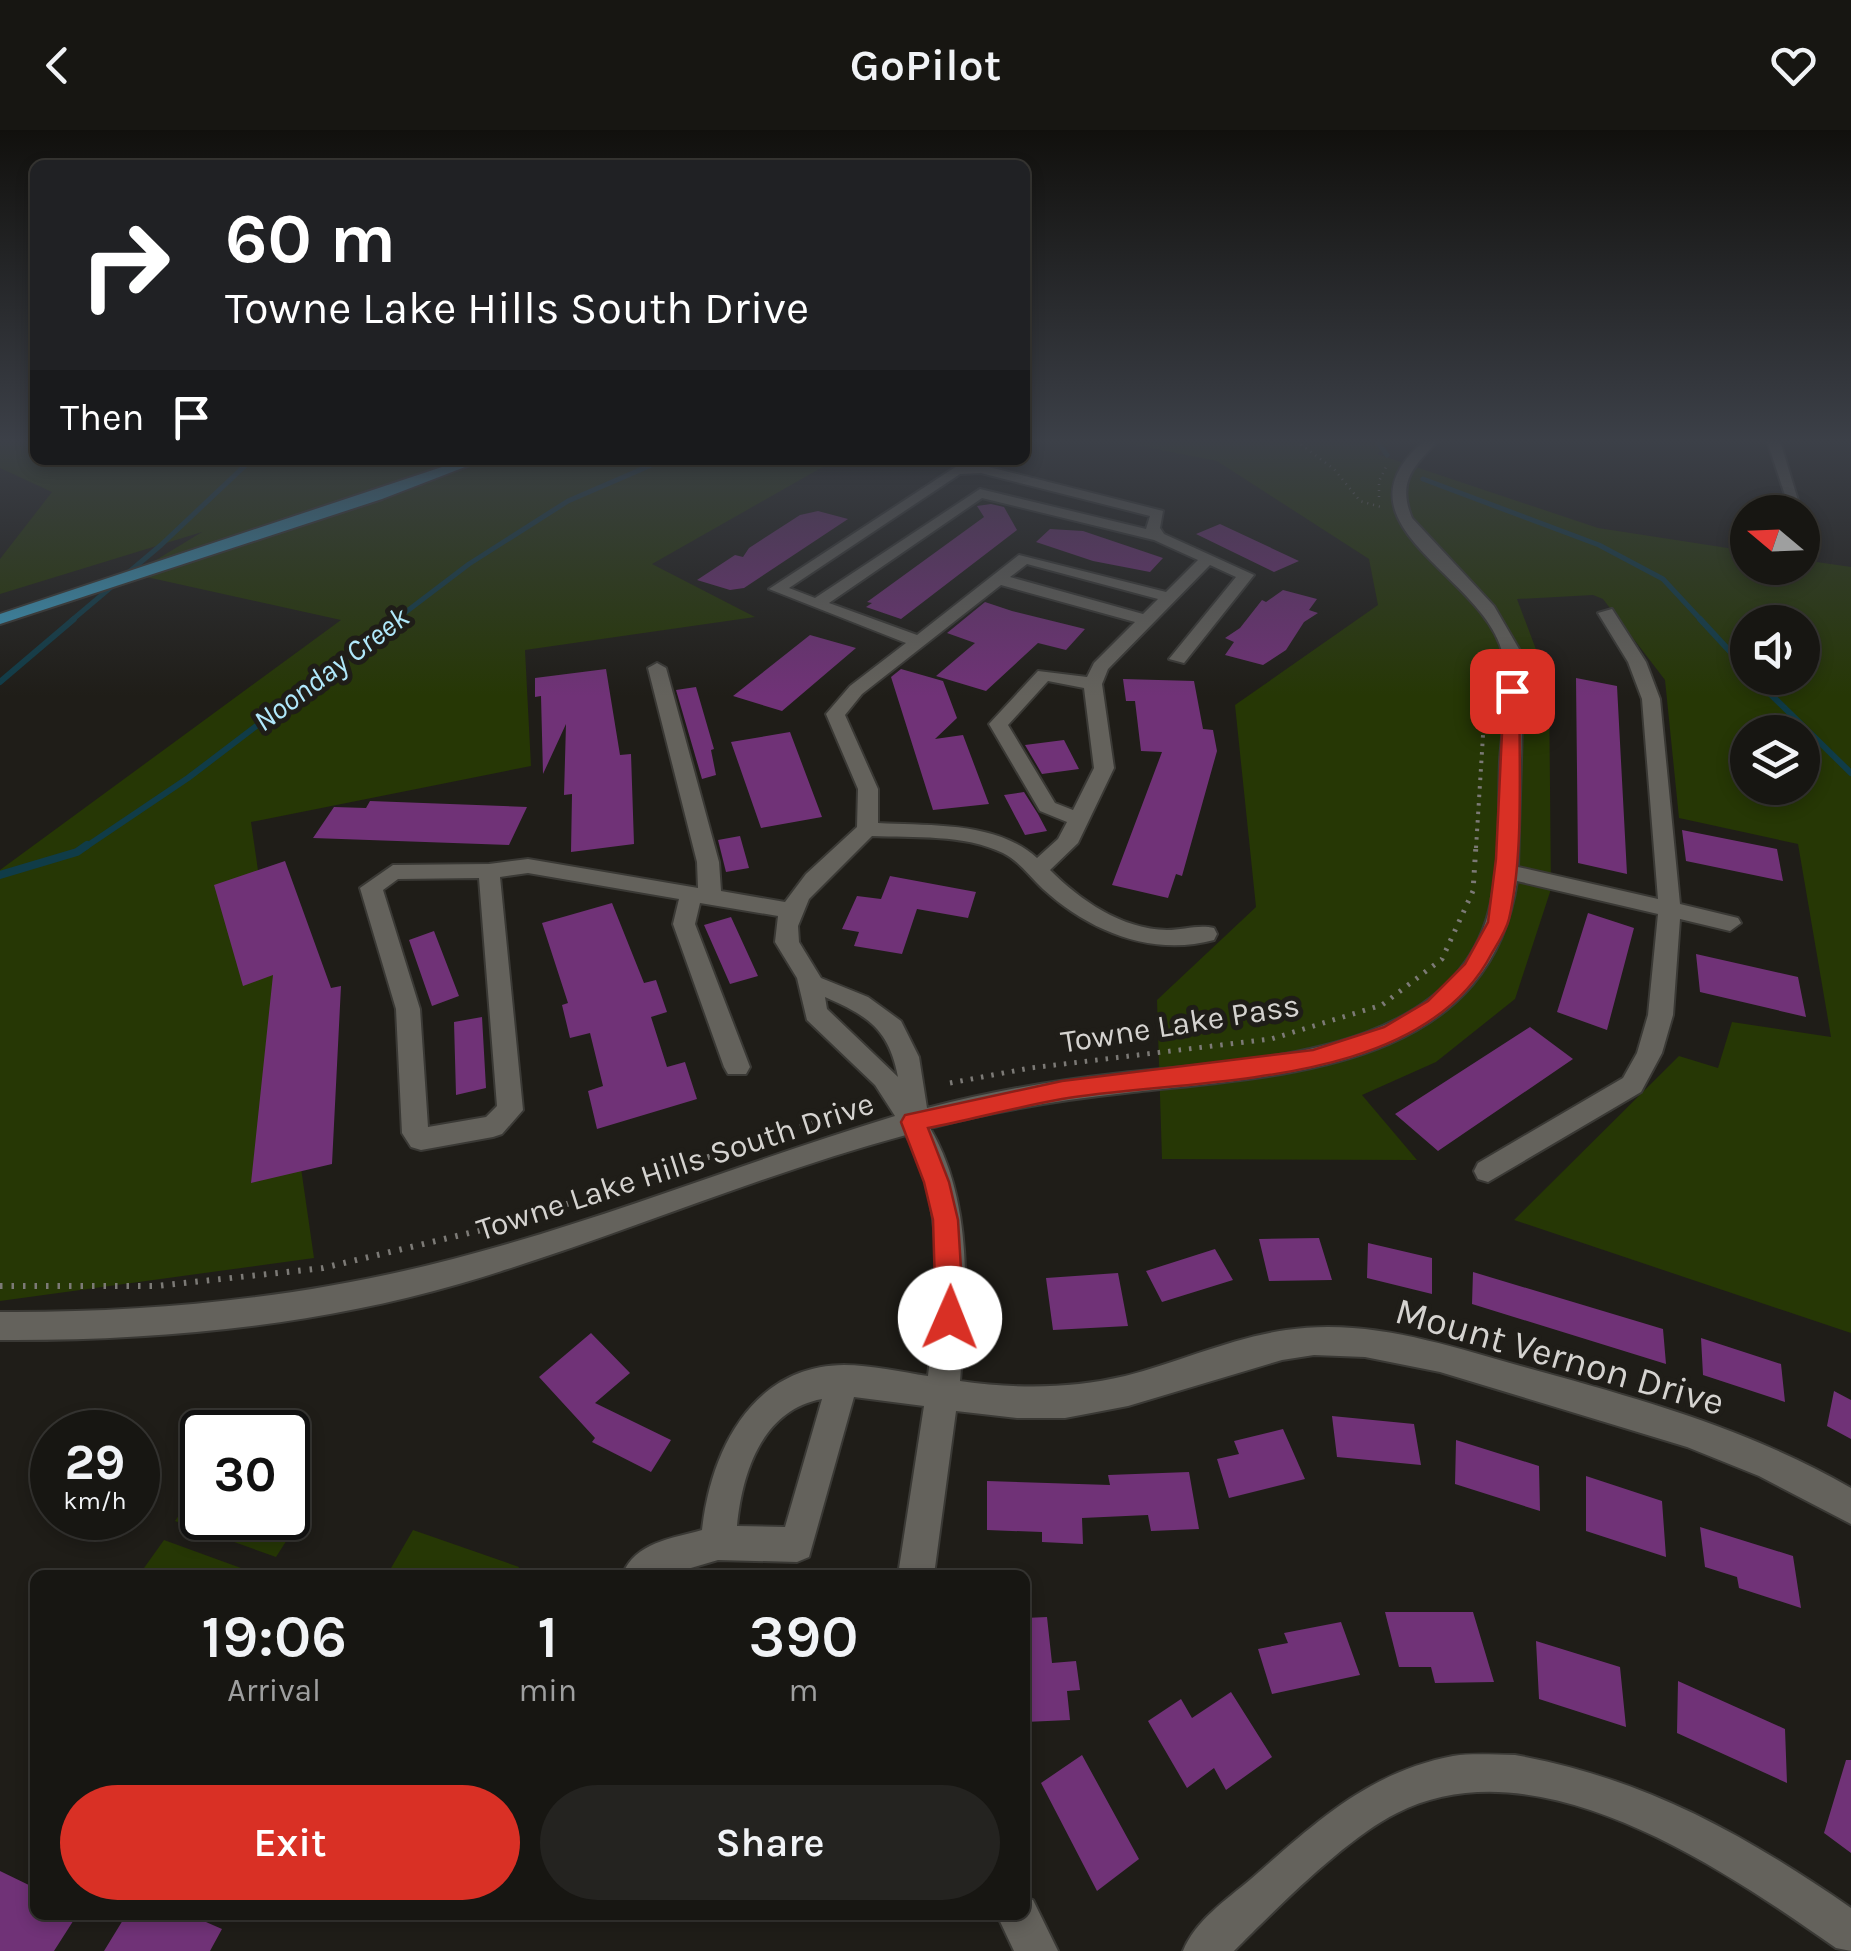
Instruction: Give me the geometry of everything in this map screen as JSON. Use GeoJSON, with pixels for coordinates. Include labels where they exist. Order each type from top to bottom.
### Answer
{"type":"FeatureCollection","features":[{"type":"Feature","properties":{"kind":"main road"},"geometry":{"type":"LineString","coordinates":[[2,613],[30,594],[242,526]]}},
{"type":"Feature","properties":{"kind":"main road"},"geometry":{"type":"LineString","coordinates":[[2,613],[285,526]]}},
{"type":"Feature","properties":{"kind":"street"},"geometry":{"type":"LineString","coordinates":[[872,526],[776,589],[919,642]]}},
{"type":"Feature","properties":{"kind":"street"},"geometry":{"type":"LineString","coordinates":[[817,604],[931,526]]}},
{"type":"Feature","properties":{"kind":"street"},"geometry":{"type":"LineString","coordinates":[[1115,526],[1159,537],[1246,575],[1178,659]]}},
{"type":"Feature","properties":{"kind":"street"},"geometry":{"type":"LineString","coordinates":[[1153,526],[1159,537]]}},
{"type":"Feature","properties":{"kind":"street","name":"Towne Lake Hills South Drive"},"geometry":{"type":"LineString","coordinates":[[0,1326],[182,1320],[301,1305],[406,1284],[499,1259],[914,1122],[1062,1090],[1313,1059],[1392,1033],[1436,1007],[1474,968],[1498,922],[1504,871],[1512,682],[1510,651],[1493,614],[1411,526]]}},
{"type":"Feature","properties":{"kind":"street"},"geometry":{"type":"LineString","coordinates":[[917,1570],[948,1344],[950,1255],[937,1182],[914,1122],[891,1086],[816,1014],[810,1000],[812,984],[787,942],[792,912],[813,879],[867,829],[868,789],[834,714],[856,690],[1024,558],[1167,598]]}},
{"type":"Feature","properties":{"kind":"street"},"geometry":{"type":"LineString","coordinates":[[1036,871],[1067,844],[1104,768],[1094,684],[1100,667],[1208,558]]}},
{"type":"Feature","properties":{"kind":"street"},"geometry":{"type":"LineString","coordinates":[[998,579],[1145,620]]}},
{"type":"Feature","properties":{"kind":"street"},"geometry":{"type":"LineString","coordinates":[[1488,1171],[1632,1085],[1647,1064],[1654,1042],[1671,930],[1648,690],[1606,613]]}},
{"type":"Feature","properties":{"kind":"street"},"geometry":{"type":"LineString","coordinates":[[657,668],[708,862],[701,895],[684,924],[737,1068]]}},
{"type":"Feature","properties":{"kind":"street"},"geometry":{"type":"LineString","coordinates":[[1079,819],[1047,807],[998,724],[1044,675],[1094,684]]}},
{"type":"Feature","properties":{"kind":"street"},"geometry":{"type":"LineString","coordinates":[[867,829],[973,838],[1011,849],[1092,915],[1135,935],[1176,941],[1206,934]]}},
{"type":"Feature","properties":{"kind":"street"},"geometry":{"type":"LineString","coordinates":[[489,871],[510,1110],[493,1126],[421,1140],[415,1134],[408,1009],[371,888],[394,872],[489,871],[528,866],[792,912]]}},
{"type":"Feature","properties":{"kind":"street"},"geometry":{"type":"LineString","coordinates":[[1504,871],[1730,922]]}},
{"type":"Feature","properties":{"kind":"street"},"geometry":{"type":"LineString","coordinates":[[812,984],[838,989],[897,1032],[916,1084],[914,1122]]}},
{"type":"Feature","properties":{"kind":"street","name":"Mount Vernon Drive"},"geometry":{"type":"LineString","coordinates":[[843,1380],[1039,1403],[1084,1400],[1132,1392],[1288,1344],[1316,1340],[1382,1344],[1698,1431],[1811,1482],[1851,1507]]}},
{"type":"Feature","properties":{"kind":"street"},"geometry":{"type":"LineString","coordinates":[[645,1570],[654,1561],[718,1543],[797,1544],[843,1380],[816,1383],[777,1398],[752,1426],[735,1454],[726,1485],[718,1543]]}},
{"type":"Feature","properties":{"kind":"street"},"geometry":{"type":"LineString","coordinates":[[1204,1951],[1350,1818],[1398,1791],[1452,1776],[1509,1774],[1570,1783],[1632,1803],[1764,1876],[1851,1933]]}},
{"type":"Feature","properties":{"kind":"street"},"geometry":{"type":"LineString","coordinates":[[1021,1920],[1038,1951]]}},
{"type":"Feature","properties":{"kind":"path","name":"Towne Lake Pass"},"geometry":{"type":"LineString","coordinates":[[950,1082],[1030,1068],[1271,1039],[1382,1005],[1442,959],[1474,891],[1490,674],[1488,651]]}},
{"type":"Feature","properties":{"kind":"path"},"geometry":{"type":"LineString","coordinates":[[0,1286],[156,1286],[323,1268],[507,1224],[862,1106]]}},
{"type":"Feature","properties":{"kind":"green space"},"geometry":{"type":"Polygon","coordinates":[[[26,526],[719,526],[652,564],[755,617],[525,650],[531,766],[251,822],[314,1258],[0,1301],[0,870],[341,620],[133,574],[202,532],[0,594],[0,559],[26,526]]]}},
{"type":"Feature","properties":{"kind":"green space"},"geometry":{"type":"Polygon","coordinates":[[[1318,526],[1592,526],[1730,548],[1730,585],[1820,585],[1820,562],[1851,567],[1851,1333],[1514,1220],[1679,1056],[1718,1068],[1732,1022],[1831,1037],[1798,844],[1679,818],[1665,680],[1603,599],[1593,595],[1517,599],[1549,684],[1551,889],[1515,999],[1436,1062],[1362,1095],[1417,1160],[1162,1159],[1157,1000],[1256,907],[1235,705],[1378,605],[1369,559],[1318,526]]]}},
{"type":"Feature","properties":{"kind":"green space"},"geometry":{"type":"Polygon","coordinates":[[[413,1530],[519,1567],[518,1570],[390,1570],[413,1530]]]}},
{"type":"Feature","properties":{"kind":"green space"},"geometry":{"type":"Polygon","coordinates":[[[164,1540],[246,1570],[143,1570],[164,1540]]]}},
{"type":"Feature","properties":{"kind":"green space"},"geometry":{"type":"Polygon","coordinates":[[[228,1540],[287,1540],[276,1557],[228,1540]]]}},
{"type":"Feature","properties":{"kind":"building"},"geometry":{"type":"Polygon","coordinates":[[[783,526],[837,526],[744,588],[730,590],[697,580],[735,555],[743,557],[749,548],[783,526]]]}},
{"type":"Feature","properties":{"kind":"building"},"geometry":{"type":"Polygon","coordinates":[[[972,526],[1015,526],[1017,530],[901,619],[866,607],[872,603],[867,602],[972,526]]]}},
{"type":"Feature","properties":{"kind":"building"},"geometry":{"type":"Polygon","coordinates":[[[1224,526],[1299,561],[1274,572],[1196,534],[1224,526]]]}},
{"type":"Feature","properties":{"kind":"building"},"geometry":{"type":"Polygon","coordinates":[[[1050,529],[1083,531],[1163,558],[1150,572],[1093,561],[1036,542],[1050,529]]]}},
{"type":"Feature","properties":{"kind":"building"},"geometry":{"type":"Polygon","coordinates":[[[1283,590],[1317,599],[1309,610],[1318,613],[1304,622],[1286,650],[1263,665],[1225,655],[1234,642],[1225,638],[1240,628],[1262,600],[1266,602],[1283,590]]]}},
{"type":"Feature","properties":{"kind":"building"},"geometry":{"type":"Polygon","coordinates":[[[985,602],[1085,629],[1066,650],[1038,643],[986,691],[936,676],[975,643],[947,633],[985,602]]]}},
{"type":"Feature","properties":{"kind":"building"},"geometry":{"type":"Polygon","coordinates":[[[810,635],[856,648],[782,711],[733,696],[810,635]]]}},
{"type":"Feature","properties":{"kind":"building"},"geometry":{"type":"Polygon","coordinates":[[[606,669],[620,755],[631,754],[634,844],[571,852],[572,794],[564,795],[566,724],[543,774],[541,696],[535,697],[535,678],[606,669]]]}},
{"type":"Feature","properties":{"kind":"building"},"geometry":{"type":"Polygon","coordinates":[[[901,669],[943,681],[957,718],[935,739],[963,735],[989,804],[933,810],[891,677],[901,669]]]}},
{"type":"Feature","properties":{"kind":"building"},"geometry":{"type":"Polygon","coordinates":[[[1576,678],[1617,686],[1627,874],[1578,863],[1576,678]]]}},
{"type":"Feature","properties":{"kind":"building"},"geometry":{"type":"Polygon","coordinates":[[[1123,679],[1194,681],[1203,729],[1213,730],[1217,751],[1182,876],[1176,874],[1168,898],[1112,885],[1162,752],[1141,751],[1135,701],[1126,701],[1123,679]]]}},
{"type":"Feature","properties":{"kind":"building"},"geometry":{"type":"Polygon","coordinates":[[[696,687],[714,749],[711,750],[716,775],[702,779],[676,690],[696,687]]]}},
{"type":"Feature","properties":{"kind":"building"},"geometry":{"type":"Polygon","coordinates":[[[790,732],[822,817],[761,828],[731,742],[790,732]]]}},
{"type":"Feature","properties":{"kind":"building"},"geometry":{"type":"Polygon","coordinates":[[[1064,740],[1079,769],[1042,774],[1025,745],[1064,740]]]}},
{"type":"Feature","properties":{"kind":"building"},"geometry":{"type":"Polygon","coordinates":[[[1024,792],[1047,831],[1025,835],[1004,795],[1024,792]]]}},
{"type":"Feature","properties":{"kind":"building"},"geometry":{"type":"Polygon","coordinates":[[[370,801],[527,807],[509,845],[313,838],[334,807],[366,808],[370,801]]]}},
{"type":"Feature","properties":{"kind":"building"},"geometry":{"type":"Polygon","coordinates":[[[1682,830],[1777,849],[1783,881],[1686,861],[1682,830]]]}},
{"type":"Feature","properties":{"kind":"building"},"geometry":{"type":"Polygon","coordinates":[[[740,836],[749,868],[726,872],[718,840],[740,836]]]}},
{"type":"Feature","properties":{"kind":"building"},"geometry":{"type":"Polygon","coordinates":[[[285,861],[331,988],[341,986],[332,1164],[251,1183],[273,975],[243,986],[214,885],[285,861]]]}},
{"type":"Feature","properties":{"kind":"building"},"geometry":{"type":"Polygon","coordinates":[[[890,876],[976,892],[968,918],[917,909],[902,954],[854,946],[859,932],[842,929],[857,896],[881,899],[890,876]]]}},
{"type":"Feature","properties":{"kind":"building"},"geometry":{"type":"Polygon","coordinates":[[[612,903],[644,983],[656,980],[667,1012],[651,1017],[667,1067],[685,1062],[697,1099],[597,1129],[588,1091],[603,1086],[590,1033],[570,1038],[562,1005],[568,1003],[542,923],[612,903]]]}},
{"type":"Feature","properties":{"kind":"building"},"geometry":{"type":"Polygon","coordinates":[[[1588,913],[1634,928],[1607,1030],[1557,1012],[1588,913]]]}},
{"type":"Feature","properties":{"kind":"building"},"geometry":{"type":"Polygon","coordinates":[[[731,917],[758,976],[730,984],[704,925],[731,917]]]}},
{"type":"Feature","properties":{"kind":"building"},"geometry":{"type":"Polygon","coordinates":[[[434,931],[459,996],[432,1006],[409,940],[434,931]]]}},
{"type":"Feature","properties":{"kind":"building"},"geometry":{"type":"Polygon","coordinates":[[[1696,954],[1798,977],[1806,1017],[1700,992],[1696,954]]]}},
{"type":"Feature","properties":{"kind":"building"},"geometry":{"type":"Polygon","coordinates":[[[482,1017],[486,1088],[456,1095],[454,1022],[482,1017]]]}},
{"type":"Feature","properties":{"kind":"building"},"geometry":{"type":"Polygon","coordinates":[[[1530,1027],[1573,1059],[1438,1151],[1395,1114],[1530,1027]]]}},
{"type":"Feature","properties":{"kind":"building"},"geometry":{"type":"Polygon","coordinates":[[[1319,1238],[1332,1280],[1269,1281],[1259,1239],[1319,1238]]]}},
{"type":"Feature","properties":{"kind":"building"},"geometry":{"type":"Polygon","coordinates":[[[1368,1243],[1432,1258],[1432,1294],[1367,1278],[1368,1243]]]}},
{"type":"Feature","properties":{"kind":"building"},"geometry":{"type":"Polygon","coordinates":[[[1215,1249],[1233,1280],[1162,1302],[1146,1271],[1215,1249]]]}},
{"type":"Feature","properties":{"kind":"building"},"geometry":{"type":"Polygon","coordinates":[[[1473,1272],[1663,1329],[1666,1364],[1472,1304],[1473,1272]]]}},
{"type":"Feature","properties":{"kind":"building"},"geometry":{"type":"Polygon","coordinates":[[[1118,1273],[1128,1326],[1053,1330],[1046,1278],[1118,1273]]]}},
{"type":"Feature","properties":{"kind":"building"},"geometry":{"type":"Polygon","coordinates":[[[591,1333],[630,1373],[595,1403],[671,1440],[651,1472],[592,1442],[595,1438],[539,1377],[591,1333]]]}},
{"type":"Feature","properties":{"kind":"building"},"geometry":{"type":"Polygon","coordinates":[[[1701,1338],[1781,1364],[1785,1402],[1703,1375],[1701,1338]]]}},
{"type":"Feature","properties":{"kind":"building"},"geometry":{"type":"Polygon","coordinates":[[[1834,1391],[1851,1400],[1851,1439],[1827,1426],[1834,1391]]]}},
{"type":"Feature","properties":{"kind":"building"},"geometry":{"type":"Polygon","coordinates":[[[1332,1416],[1414,1424],[1421,1465],[1337,1457],[1332,1416]]]}},
{"type":"Feature","properties":{"kind":"building"},"geometry":{"type":"Polygon","coordinates":[[[1283,1429],[1305,1479],[1229,1498],[1217,1459],[1239,1454],[1234,1441],[1283,1429]]]}},
{"type":"Feature","properties":{"kind":"building"},"geometry":{"type":"Polygon","coordinates":[[[1456,1440],[1539,1466],[1540,1511],[1455,1484],[1456,1440]]]}},
{"type":"Feature","properties":{"kind":"building"},"geometry":{"type":"Polygon","coordinates":[[[1189,1472],[1199,1529],[1151,1531],[1148,1515],[1082,1518],[1083,1544],[1042,1542],[1042,1532],[987,1530],[987,1481],[1110,1485],[1108,1475],[1189,1472]]]}},
{"type":"Feature","properties":{"kind":"building"},"geometry":{"type":"Polygon","coordinates":[[[1586,1476],[1662,1501],[1666,1557],[1586,1531],[1586,1476]]]}},
{"type":"Feature","properties":{"kind":"building"},"geometry":{"type":"Polygon","coordinates":[[[1700,1527],[1793,1556],[1801,1608],[1739,1588],[1737,1577],[1705,1567],[1700,1527]]]}},
{"type":"Feature","properties":{"kind":"building"},"geometry":{"type":"Polygon","coordinates":[[[1385,1612],[1473,1612],[1494,1682],[1435,1683],[1431,1667],[1399,1667],[1385,1612]]]}},
{"type":"Feature","properties":{"kind":"building"},"geometry":{"type":"Polygon","coordinates":[[[1047,1617],[1052,1663],[1076,1661],[1080,1690],[1067,1691],[1070,1720],[1030,1722],[1030,1618],[1047,1617]]]}},
{"type":"Feature","properties":{"kind":"building"},"geometry":{"type":"Polygon","coordinates":[[[1341,1622],[1360,1675],[1272,1694],[1258,1649],[1288,1643],[1284,1633],[1341,1622]]]}},
{"type":"Feature","properties":{"kind":"building"},"geometry":{"type":"Polygon","coordinates":[[[1536,1641],[1620,1667],[1626,1727],[1539,1699],[1536,1641]]]}},
{"type":"Feature","properties":{"kind":"building"},"geometry":{"type":"Polygon","coordinates":[[[1678,1681],[1785,1729],[1787,1783],[1677,1733],[1678,1681]]]}},
{"type":"Feature","properties":{"kind":"building"},"geometry":{"type":"Polygon","coordinates":[[[1231,1692],[1272,1757],[1226,1790],[1214,1768],[1187,1788],[1148,1721],[1181,1699],[1192,1718],[1231,1692]]]}},
{"type":"Feature","properties":{"kind":"building"},"geometry":{"type":"Polygon","coordinates":[[[1082,1755],[1139,1859],[1097,1891],[1041,1783],[1082,1755]]]}},
{"type":"Feature","properties":{"kind":"building"},"geometry":{"type":"Polygon","coordinates":[[[1846,1760],[1851,1760],[1851,1853],[1824,1833],[1846,1760]]]}},
{"type":"Feature","properties":{"kind":"building"},"geometry":{"type":"Polygon","coordinates":[[[0,1871],[30,1886],[30,1920],[74,1920],[54,1951],[0,1951],[0,1871]]]}},
{"type":"Feature","properties":{"kind":"building"},"geometry":{"type":"Polygon","coordinates":[[[123,1920],[201,1920],[222,1929],[210,1951],[104,1951],[123,1920]]]}},
{"type":"Feature","properties":{"kind":"waterway","name":"Noonday Creek"},"geometry":{"type":"LineString","coordinates":[[71,621],[181,526]]}},
{"type":"Feature","properties":{"kind":"waterway","name":"Noonday Creek"},"geometry":{"type":"LineString","coordinates":[[394,621],[469,564],[529,526]]}},
{"type":"Feature","properties":{"kind":"waterway"},"geometry":{"type":"LineString","coordinates":[[1548,526],[1599,545],[1663,579],[1702,621]]}},
{"type":"Feature","properties":{"kind":"waterway","name":"Noonday Creek"},"geometry":{"type":"LineString","coordinates":[[0,682],[74,619]]}},
{"type":"Feature","properties":{"kind":"waterway","name":"Noonday Creek"},"geometry":{"type":"LineString","coordinates":[[84,848],[188,778],[397,619]]}},
{"type":"Feature","properties":{"kind":"waterway"},"geometry":{"type":"LineString","coordinates":[[1700,619],[1730,652]]}},
{"type":"Feature","properties":{"kind":"waterway"},"geometry":{"type":"LineString","coordinates":[[1771,695],[1851,773]]}},
{"type":"Feature","properties":{"kind":"waterway","name":"Noonday Creek"},"geometry":{"type":"LineString","coordinates":[[0,875],[77,852],[87,845]]}},
{"type":"Feature","properties":{"kind":"route"},"geometry":{"type":"LineString","coordinates":[[950,1318],[946,1220],[937,1182],[914,1122],[1062,1090],[1313,1059],[1392,1033],[1436,1007],[1474,968],[1498,922],[1506,859],[1512,691]]}}]}
